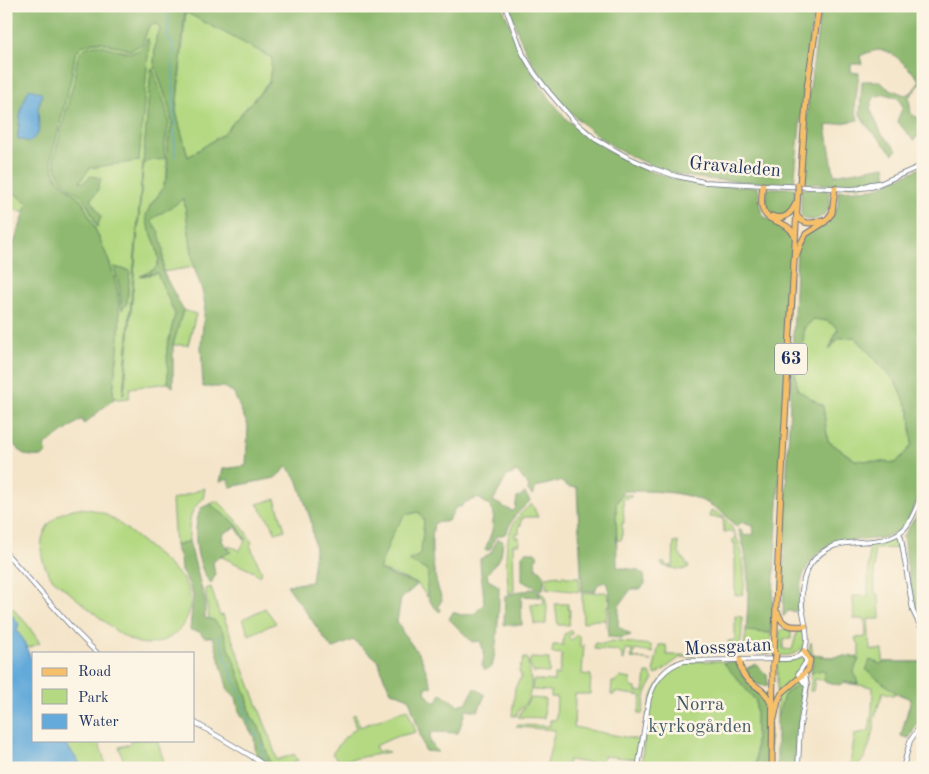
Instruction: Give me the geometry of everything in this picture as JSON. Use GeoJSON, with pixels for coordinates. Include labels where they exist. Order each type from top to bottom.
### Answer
{"type":"FeatureCollection","features":[{"type":"Feature","properties":{"kind":"main road","name":"63"},"geometry":{"type":"LineString","coordinates":[[773,768],[773,682],[799,187],[805,88],[818,6]]}},
{"type":"Feature","properties":{"kind":"main road"},"geometry":{"type":"LineString","coordinates":[[764,185],[765,207],[767,212],[773,217],[786,217],[797,201]]}},
{"type":"Feature","properties":{"kind":"main road"},"geometry":{"type":"LineString","coordinates":[[764,185],[762,204],[764,213],[770,219],[789,226],[795,237]]}},
{"type":"Feature","properties":{"kind":"main road","name":"63"},"geometry":{"type":"LineString","coordinates":[[775,654],[799,187]]}},
{"type":"Feature","properties":{"kind":"main road"},"geometry":{"type":"LineString","coordinates":[[798,217],[802,221],[811,223],[824,219],[831,208],[834,188]]}},
{"type":"Feature","properties":{"kind":"main road"},"geometry":{"type":"LineString","coordinates":[[796,256],[806,234],[824,222],[832,213],[834,188]]}},
{"type":"Feature","properties":{"kind":"main road"},"geometry":{"type":"LineString","coordinates":[[778,613],[781,621],[788,626],[805,626]]}},
{"type":"Feature","properties":{"kind":"main road"},"geometry":{"type":"LineString","coordinates":[[774,719],[782,693],[808,670],[810,662],[803,652]]}},
{"type":"Feature","properties":{"kind":"main road"},"geometry":{"type":"LineString","coordinates":[[740,660],[740,669],[743,675],[752,684],[761,689],[769,699],[772,708]]}},
{"type":"Feature","properties":{"kind":"main road","name":"63"},"geometry":{"type":"LineString","coordinates":[[773,768],[774,662]]}},
{"type":"Feature","properties":{"kind":"main road"},"geometry":{"type":"LineString","coordinates":[[761,689],[767,688],[773,682]]}},
{"type":"Feature","properties":{"kind":"street","name":"Gravaleden"},"geometry":{"type":"LineString","coordinates":[[505,6],[523,54],[535,74],[573,120],[595,139],[652,168],[704,182],[872,188],[923,165]]}},
{"type":"Feature","properties":{"kind":"street"},"geometry":{"type":"LineString","coordinates":[[803,652],[807,640],[802,606],[803,583],[808,570],[816,558],[822,552],[838,544],[882,540],[899,533],[913,516],[923,492]]}},
{"type":"Feature","properties":{"kind":"street"},"geometry":{"type":"LineString","coordinates":[[899,533],[913,611],[923,632]]}},
{"type":"Feature","properties":{"kind":"street"},"geometry":{"type":"LineString","coordinates":[[6,553],[96,652]]}},
{"type":"Feature","properties":{"kind":"street","name":"Mossgatan"},"geometry":{"type":"LineString","coordinates":[[638,768],[651,690],[661,675],[670,667],[684,661],[792,658],[803,652]]}},
{"type":"Feature","properties":{"kind":"street"},"geometry":{"type":"LineString","coordinates":[[798,768],[800,726],[806,689],[803,676]]}},
{"type":"Feature","properties":{"kind":"street"},"geometry":{"type":"LineString","coordinates":[[903,768],[910,741],[923,722]]}},
{"type":"Feature","properties":{"kind":"street"},"geometry":{"type":"LineString","coordinates":[[195,723],[268,768]]}},
{"type":"Feature","properties":{"kind":"green space"},"geometry":{"type":"Polygon","coordinates":[[[6,6],[502,6],[522,55],[543,90],[567,120],[624,160],[652,172],[692,184],[758,187],[763,216],[782,225],[791,237],[771,633],[746,631],[748,580],[743,542],[739,530],[745,536],[754,534],[753,525],[742,522],[736,527],[725,515],[712,506],[699,499],[685,495],[655,491],[623,491],[616,504],[617,567],[637,570],[644,575],[645,584],[640,589],[631,589],[619,606],[618,626],[631,635],[621,638],[608,637],[610,593],[606,582],[598,584],[595,591],[582,591],[577,487],[569,487],[560,481],[536,487],[532,495],[528,490],[529,487],[518,472],[507,476],[493,501],[512,511],[515,510],[517,498],[525,493],[530,501],[514,517],[505,534],[495,537],[490,550],[485,550],[492,531],[494,513],[489,505],[478,498],[466,502],[461,507],[456,507],[448,521],[434,523],[432,552],[434,572],[442,600],[438,606],[441,609],[440,612],[428,598],[428,571],[408,561],[418,556],[421,551],[424,521],[419,512],[405,515],[393,533],[379,569],[395,577],[418,584],[401,599],[397,621],[403,633],[421,657],[432,687],[427,686],[425,692],[430,699],[436,703],[441,693],[457,705],[466,703],[475,688],[485,695],[478,711],[466,710],[458,733],[434,732],[430,734],[430,742],[438,752],[425,751],[409,698],[391,691],[378,660],[353,640],[332,649],[287,585],[311,582],[315,550],[311,521],[297,479],[287,467],[275,478],[230,487],[228,479],[220,482],[223,469],[246,466],[248,426],[233,392],[223,387],[203,387],[201,345],[205,305],[194,267],[184,199],[151,220],[159,232],[163,249],[163,272],[183,310],[173,345],[173,387],[168,383],[167,347],[175,314],[157,273],[140,276],[153,270],[157,266],[159,259],[146,215],[162,190],[167,176],[167,147],[172,124],[169,107],[154,63],[156,37],[160,29],[158,25],[149,26],[142,44],[130,50],[101,42],[93,42],[82,46],[75,54],[51,159],[59,181],[83,203],[106,253],[116,284],[120,324],[113,392],[115,398],[84,424],[82,419],[44,446],[47,452],[42,457],[24,455],[6,436],[6,251],[11,252],[28,203],[14,193],[6,192],[6,6]],[[185,12],[176,112],[188,157],[223,134],[269,83],[272,58],[185,12]],[[27,97],[21,108],[18,134],[40,103],[40,99],[27,97]]]}},
{"type":"Feature","properties":{"kind":"green space"},"geometry":{"type":"Polygon","coordinates":[[[509,6],[815,6],[807,56],[794,184],[725,181],[681,176],[640,161],[620,150],[583,124],[552,91],[527,53],[509,6]]]}},
{"type":"Feature","properties":{"kind":"green space"},"geometry":{"type":"Polygon","coordinates":[[[821,6],[923,6],[923,84],[921,83],[909,97],[911,114],[922,120],[921,135],[913,140],[897,121],[903,107],[898,98],[885,94],[874,97],[870,108],[881,133],[897,150],[893,154],[866,125],[860,114],[862,81],[880,81],[887,88],[905,95],[912,92],[920,81],[898,58],[883,50],[873,51],[860,56],[862,64],[851,64],[851,72],[859,73],[855,107],[858,120],[826,126],[834,175],[885,166],[887,178],[858,186],[801,183],[809,95],[821,6]]]}},
{"type":"Feature","properties":{"kind":"green space"},"geometry":{"type":"Polygon","coordinates":[[[186,11],[272,58],[269,82],[223,134],[188,157],[176,112],[186,11]]]}},
{"type":"Feature","properties":{"kind":"green space"},"geometry":{"type":"Polygon","coordinates":[[[158,25],[160,29],[156,37],[154,63],[169,107],[172,124],[167,147],[167,176],[162,190],[150,206],[147,223],[156,245],[159,259],[157,266],[143,276],[157,273],[175,314],[167,347],[168,383],[130,388],[129,398],[118,399],[115,398],[113,392],[120,325],[118,298],[113,274],[83,203],[59,181],[51,159],[75,54],[82,46],[93,42],[101,42],[130,50],[142,44],[149,26],[158,25]],[[144,46],[130,53],[118,50],[78,56],[74,79],[79,193],[86,201],[97,226],[101,217],[80,181],[90,168],[144,46]],[[153,69],[151,70],[143,166],[148,161],[165,159],[164,147],[167,135],[153,69]],[[114,267],[119,285],[122,309],[127,303],[130,271],[114,267]]]}},
{"type":"Feature","properties":{"kind":"green space"},"geometry":{"type":"Polygon","coordinates":[[[148,38],[149,45],[139,161],[90,168],[80,181],[82,183],[91,176],[101,178],[97,192],[91,199],[101,217],[97,227],[84,199],[68,187],[61,178],[54,159],[74,81],[77,61],[79,54],[92,45],[134,52],[142,48],[148,38]]]}},
{"type":"Feature","properties":{"kind":"green space"},"geometry":{"type":"Polygon","coordinates":[[[153,69],[166,108],[169,124],[164,147],[165,159],[148,161],[143,166],[123,395],[151,70],[153,69]]]}},
{"type":"Feature","properties":{"kind":"green space"},"geometry":{"type":"Polygon","coordinates":[[[923,167],[923,487],[914,509],[905,524],[891,535],[880,538],[845,541],[833,544],[822,550],[811,561],[803,576],[800,589],[801,605],[799,612],[788,611],[783,617],[785,514],[797,248],[803,236],[831,218],[838,205],[838,191],[874,189],[923,167]],[[814,319],[804,328],[803,353],[795,375],[798,390],[823,406],[828,441],[855,460],[896,463],[912,445],[910,412],[895,381],[855,337],[839,338],[829,350],[838,328],[827,321],[814,319]]]}},
{"type":"Feature","properties":{"kind":"green space"},"geometry":{"type":"Polygon","coordinates":[[[771,188],[795,188],[792,206],[787,214],[777,216],[768,210],[766,203],[767,190],[771,188]]]}},
{"type":"Feature","properties":{"kind":"green space"},"geometry":{"type":"Polygon","coordinates":[[[801,188],[827,190],[830,202],[829,207],[822,216],[810,220],[804,219],[801,215],[801,188]]]}},
{"type":"Feature","properties":{"kind":"green space"},"geometry":{"type":"Polygon","coordinates":[[[6,192],[14,193],[28,203],[24,213],[6,206],[6,192]]]}},
{"type":"Feature","properties":{"kind":"green space"},"geometry":{"type":"Polygon","coordinates":[[[184,198],[194,267],[163,272],[162,245],[155,226],[150,220],[184,198]]]}},
{"type":"Feature","properties":{"kind":"green space"},"geometry":{"type":"Polygon","coordinates":[[[114,267],[130,271],[127,303],[122,310],[119,285],[114,267]]]}},
{"type":"Feature","properties":{"kind":"green space"},"geometry":{"type":"Polygon","coordinates":[[[183,310],[196,314],[188,345],[173,345],[183,310]]]}},
{"type":"Feature","properties":{"kind":"green space"},"geometry":{"type":"Polygon","coordinates":[[[814,319],[827,321],[838,328],[830,348],[839,338],[855,337],[895,381],[910,412],[912,446],[896,463],[855,460],[828,441],[823,406],[798,390],[795,375],[803,353],[804,328],[814,319]]]}},
{"type":"Feature","properties":{"kind":"green space"},"geometry":{"type":"Polygon","coordinates":[[[205,488],[203,499],[194,508],[190,518],[189,541],[175,546],[172,500],[205,488]]]}},
{"type":"Feature","properties":{"kind":"green space"},"geometry":{"type":"Polygon","coordinates":[[[621,495],[631,495],[631,497],[623,499],[624,523],[622,523],[622,538],[617,540],[616,504],[621,495]]]}},
{"type":"Feature","properties":{"kind":"green space"},"geometry":{"type":"Polygon","coordinates":[[[275,499],[285,530],[276,533],[257,504],[275,499]]]}},
{"type":"Feature","properties":{"kind":"green space"},"geometry":{"type":"Polygon","coordinates":[[[218,501],[237,520],[249,537],[252,543],[250,545],[262,573],[259,576],[220,556],[231,552],[227,546],[238,549],[239,552],[246,539],[236,524],[210,504],[218,501]]]}},
{"type":"Feature","properties":{"kind":"green space"},"geometry":{"type":"Polygon","coordinates":[[[210,504],[236,524],[246,539],[244,540],[236,527],[224,533],[222,541],[231,552],[220,556],[213,562],[215,575],[211,584],[202,568],[196,537],[196,527],[201,508],[210,504]]]}},
{"type":"Feature","properties":{"kind":"green space"},"geometry":{"type":"Polygon","coordinates":[[[532,504],[538,517],[523,517],[521,525],[519,525],[519,533],[515,533],[515,537],[519,537],[519,544],[513,544],[514,591],[509,594],[506,556],[509,533],[521,513],[532,504]]]}},
{"type":"Feature","properties":{"kind":"green space"},"geometry":{"type":"Polygon","coordinates":[[[79,508],[105,514],[113,519],[149,548],[182,579],[187,586],[190,599],[189,612],[184,623],[176,633],[166,640],[154,643],[142,643],[129,639],[113,629],[52,578],[45,567],[42,556],[41,545],[44,534],[56,517],[67,511],[79,508]]]}},
{"type":"Feature","properties":{"kind":"green space"},"geometry":{"type":"Polygon","coordinates":[[[711,510],[721,515],[729,524],[735,534],[740,546],[744,571],[743,594],[735,595],[735,543],[733,543],[733,539],[735,539],[735,535],[732,532],[724,532],[723,518],[709,517],[711,510]]]}},
{"type":"Feature","properties":{"kind":"green space"},"geometry":{"type":"Polygon","coordinates":[[[419,512],[424,521],[421,551],[418,556],[421,565],[428,571],[427,597],[418,584],[379,569],[393,533],[405,515],[419,512]]]}},
{"type":"Feature","properties":{"kind":"green space"},"geometry":{"type":"Polygon","coordinates":[[[919,512],[923,513],[923,624],[912,598],[903,536],[919,512]]]}},
{"type":"Feature","properties":{"kind":"green space"},"geometry":{"type":"Polygon","coordinates":[[[497,539],[503,541],[501,556],[487,574],[488,580],[499,586],[497,637],[492,667],[485,670],[482,665],[484,653],[480,641],[472,642],[449,619],[453,612],[461,615],[474,614],[484,604],[480,559],[491,553],[497,539]]]}},
{"type":"Feature","properties":{"kind":"green space"},"geometry":{"type":"Polygon","coordinates":[[[896,539],[900,548],[874,549],[875,594],[879,594],[880,619],[868,619],[870,650],[883,650],[883,662],[923,662],[923,718],[909,738],[901,736],[911,699],[896,693],[893,695],[883,692],[874,719],[874,730],[866,755],[857,768],[851,768],[855,734],[869,731],[873,687],[815,679],[813,691],[810,691],[813,662],[809,649],[811,642],[813,655],[829,657],[859,656],[859,644],[855,638],[866,637],[865,619],[854,619],[853,596],[868,596],[869,544],[885,543],[896,539]]]}},
{"type":"Feature","properties":{"kind":"green space"},"geometry":{"type":"Polygon","coordinates":[[[189,541],[205,601],[205,618],[214,620],[223,631],[247,697],[251,716],[259,727],[271,765],[256,755],[254,737],[239,711],[236,697],[228,690],[213,637],[204,637],[200,632],[190,630],[193,596],[189,584],[181,571],[180,558],[175,546],[189,541]]]}},
{"type":"Feature","properties":{"kind":"green space"},"geometry":{"type":"Polygon","coordinates":[[[678,542],[679,553],[689,567],[682,570],[663,566],[661,563],[665,563],[666,566],[673,566],[674,543],[678,542]]]}},
{"type":"Feature","properties":{"kind":"green space"},"geometry":{"type":"Polygon","coordinates":[[[525,552],[535,552],[538,556],[535,560],[536,568],[545,577],[543,589],[540,590],[522,581],[522,555],[525,552]]]}},
{"type":"Feature","properties":{"kind":"green space"},"geometry":{"type":"Polygon","coordinates":[[[558,575],[561,578],[562,575],[566,577],[579,577],[580,592],[546,588],[547,577],[558,575]]]}},
{"type":"Feature","properties":{"kind":"green space"},"geometry":{"type":"Polygon","coordinates":[[[211,587],[220,616],[223,615],[277,760],[294,754],[298,761],[288,766],[278,768],[271,765],[259,727],[251,716],[247,697],[214,620],[209,619],[205,589],[211,587]]]}},
{"type":"Feature","properties":{"kind":"green space"},"geometry":{"type":"Polygon","coordinates":[[[530,589],[536,590],[541,597],[521,597],[522,625],[504,625],[505,596],[530,589]]]}},
{"type":"Feature","properties":{"kind":"green space"},"geometry":{"type":"Polygon","coordinates":[[[536,590],[541,592],[546,600],[546,624],[534,624],[531,604],[544,604],[543,597],[536,590]]]}},
{"type":"Feature","properties":{"kind":"green space"},"geometry":{"type":"Polygon","coordinates":[[[605,592],[608,594],[606,627],[605,620],[590,620],[583,623],[582,594],[605,592]]]}},
{"type":"Feature","properties":{"kind":"green space"},"geometry":{"type":"Polygon","coordinates":[[[6,601],[27,624],[40,643],[26,649],[6,608],[6,601]]]}},
{"type":"Feature","properties":{"kind":"green space"},"geometry":{"type":"Polygon","coordinates":[[[555,604],[568,604],[568,609],[570,610],[569,625],[558,625],[555,604]]]}},
{"type":"Feature","properties":{"kind":"green space"},"geometry":{"type":"Polygon","coordinates":[[[265,608],[276,623],[249,635],[243,619],[265,608]]]}},
{"type":"Feature","properties":{"kind":"green space"},"geometry":{"type":"Polygon","coordinates":[[[735,616],[742,617],[742,632],[737,652],[734,655],[728,656],[728,646],[731,646],[731,643],[728,641],[735,640],[735,616]]]}},
{"type":"Feature","properties":{"kind":"green space"},"geometry":{"type":"Polygon","coordinates":[[[791,628],[791,639],[783,639],[783,649],[792,650],[798,628],[804,633],[804,644],[793,654],[778,655],[780,631],[791,628]]]}},
{"type":"Feature","properties":{"kind":"green space"},"geometry":{"type":"Polygon","coordinates":[[[570,630],[573,633],[568,637],[571,640],[577,634],[580,637],[580,648],[584,644],[582,674],[591,675],[590,694],[575,694],[574,727],[639,740],[636,759],[603,756],[601,765],[568,760],[566,768],[546,768],[555,730],[517,727],[517,725],[550,726],[550,720],[556,720],[557,697],[551,697],[551,691],[532,690],[533,680],[554,681],[554,675],[559,675],[562,654],[552,653],[553,645],[563,645],[564,634],[570,630]]]}},
{"type":"Feature","properties":{"kind":"green space"},"geometry":{"type":"Polygon","coordinates":[[[746,631],[771,633],[771,654],[747,653],[744,648],[746,631]]]}},
{"type":"Feature","properties":{"kind":"green space"},"geometry":{"type":"Polygon","coordinates":[[[612,641],[651,645],[653,653],[635,650],[633,657],[651,661],[631,658],[632,650],[626,649],[624,660],[622,660],[619,651],[594,649],[595,643],[603,644],[612,641]]]}},
{"type":"Feature","properties":{"kind":"green space"},"geometry":{"type":"Polygon","coordinates":[[[659,645],[666,645],[667,655],[692,655],[693,647],[695,647],[695,656],[679,658],[655,675],[654,668],[659,645]]]}},
{"type":"Feature","properties":{"kind":"green space"},"geometry":{"type":"Polygon","coordinates":[[[813,655],[829,657],[847,656],[859,659],[854,671],[858,684],[845,682],[839,685],[824,681],[825,671],[822,670],[811,673],[813,655]]]}},
{"type":"Feature","properties":{"kind":"green space"},"geometry":{"type":"Polygon","coordinates":[[[802,657],[808,661],[805,685],[785,695],[777,718],[777,662],[802,657]]]}},
{"type":"Feature","properties":{"kind":"green space"},"geometry":{"type":"Polygon","coordinates":[[[524,658],[527,658],[530,673],[530,694],[516,716],[512,716],[515,688],[521,679],[519,671],[524,658]]]}},
{"type":"Feature","properties":{"kind":"green space"},"geometry":{"type":"Polygon","coordinates":[[[531,658],[549,659],[549,673],[533,672],[529,663],[531,658]]]}},
{"type":"Feature","properties":{"kind":"green space"},"geometry":{"type":"Polygon","coordinates":[[[870,660],[880,664],[883,662],[923,662],[923,718],[909,738],[901,736],[911,699],[896,693],[866,670],[870,660]]]}},
{"type":"Feature","properties":{"kind":"green space","name":"Norra kyrkogården"},"geometry":{"type":"Polygon","coordinates":[[[695,661],[723,662],[756,701],[756,768],[641,768],[650,702],[656,688],[665,676],[678,667],[695,661]]]}},
{"type":"Feature","properties":{"kind":"green space"},"geometry":{"type":"Polygon","coordinates":[[[723,662],[736,662],[745,678],[769,696],[770,768],[756,768],[756,701],[723,662]]]}},
{"type":"Feature","properties":{"kind":"green space"},"geometry":{"type":"Polygon","coordinates":[[[756,664],[767,675],[768,685],[758,685],[745,674],[747,668],[756,664]]]}},
{"type":"Feature","properties":{"kind":"green space"},"geometry":{"type":"Polygon","coordinates":[[[646,673],[650,673],[653,680],[646,693],[642,714],[638,714],[642,696],[615,692],[614,695],[611,695],[612,682],[615,682],[619,677],[631,679],[630,682],[632,687],[636,688],[636,692],[644,692],[646,673]]]}},
{"type":"Feature","properties":{"kind":"green space"},"geometry":{"type":"Polygon","coordinates":[[[801,681],[805,685],[796,740],[795,768],[777,768],[777,718],[784,695],[801,681]]]}},
{"type":"Feature","properties":{"kind":"green space"},"geometry":{"type":"Polygon","coordinates":[[[530,698],[545,699],[544,718],[518,717],[530,698]]]}},
{"type":"Feature","properties":{"kind":"green space"},"geometry":{"type":"Polygon","coordinates":[[[407,709],[416,732],[395,737],[375,746],[378,752],[384,750],[389,752],[347,760],[338,760],[332,754],[344,738],[356,728],[352,716],[355,714],[360,727],[407,709]]]}},
{"type":"Feature","properties":{"kind":"green space"},"geometry":{"type":"Polygon","coordinates":[[[64,742],[99,742],[107,768],[83,768],[64,742]]]}},
{"type":"Feature","properties":{"kind":"green space"},"geometry":{"type":"Polygon","coordinates":[[[130,742],[158,742],[166,768],[130,768],[125,765],[119,747],[130,744],[130,742]]]}},
{"type":"Feature","properties":{"kind":"water"},"geometry":{"type":"Polygon","coordinates":[[[29,89],[40,92],[42,95],[38,108],[38,133],[30,142],[18,139],[21,108],[29,89]]]}},
{"type":"Feature","properties":{"kind":"water"},"geometry":{"type":"Polygon","coordinates":[[[6,608],[19,624],[17,631],[23,639],[32,661],[32,742],[64,742],[83,768],[6,768],[6,608]]]}},
{"type":"Feature","properties":{"kind":"waterway"},"geometry":{"type":"LineString","coordinates":[[169,6],[168,38],[175,52],[173,61],[175,157]]}},
{"type":"Feature","properties":{"kind":"waterway"},"geometry":{"type":"LineString","coordinates":[[219,635],[246,715],[261,743],[263,758]]}}]}
